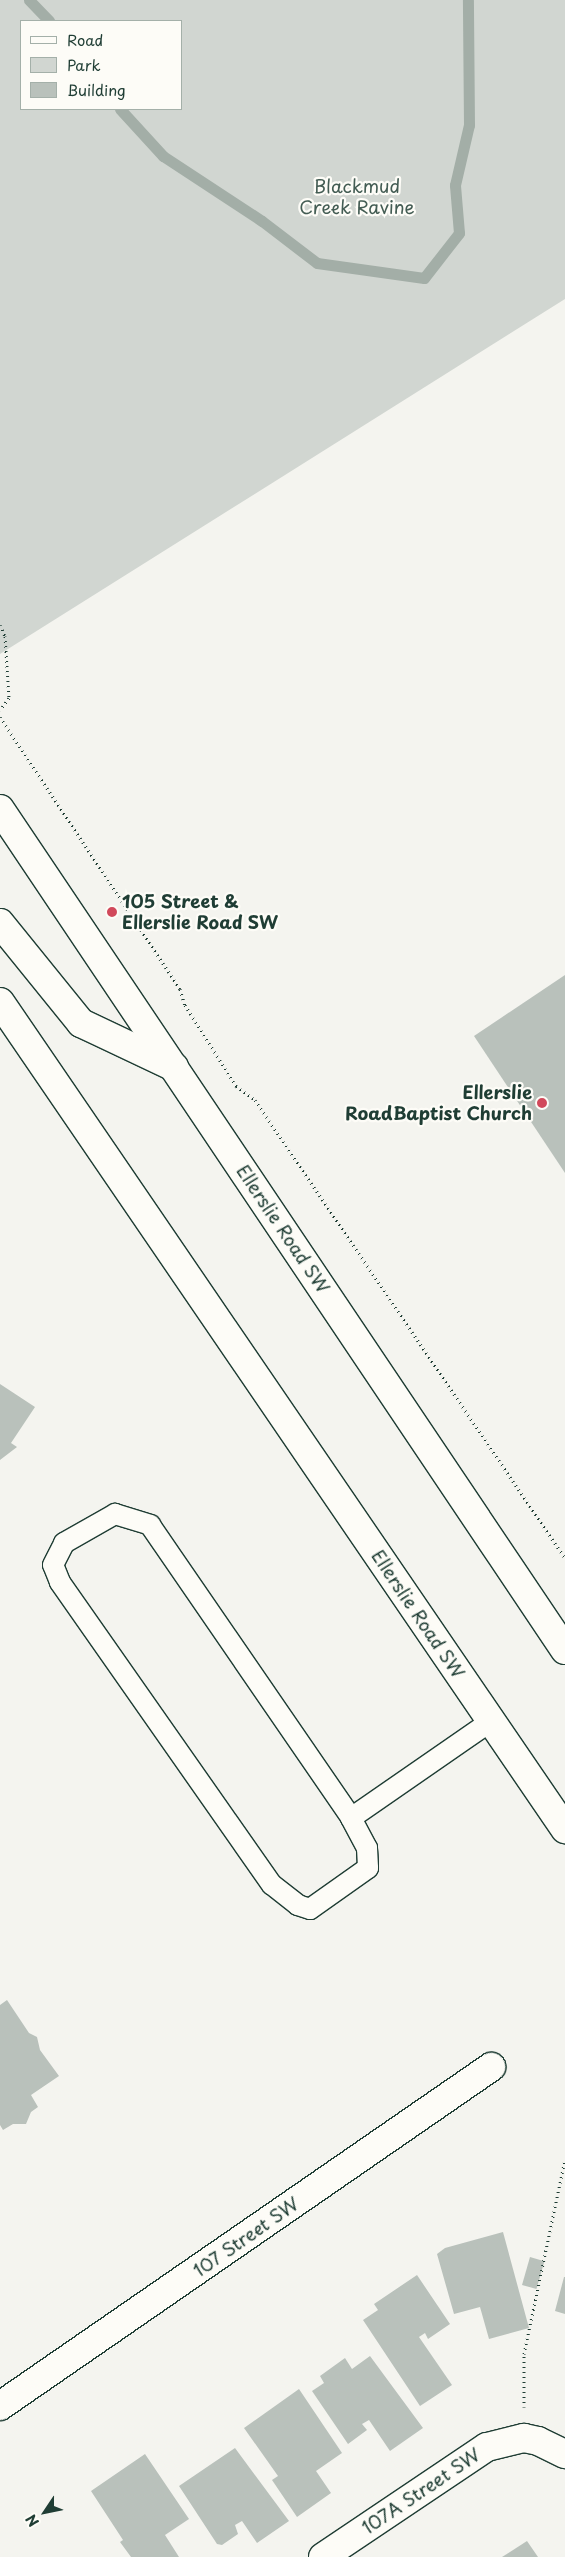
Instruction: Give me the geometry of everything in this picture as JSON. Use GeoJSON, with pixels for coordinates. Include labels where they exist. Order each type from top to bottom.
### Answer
{"type":"FeatureCollection","features":[{"type":"Feature","properties":{"kind":"main road","name":"Ellerslie Road SW"},"geometry":{"type":"LineString","coordinates":[[0,809],[565,1650]]}},
{"type":"Feature","properties":{"kind":"main road"},"geometry":{"type":"LineString","coordinates":[[0,923],[81,1024],[175,1067]]}},
{"type":"Feature","properties":{"kind":"main road","name":"Ellerslie Road SW"},"geometry":{"type":"LineString","coordinates":[[0,1002],[565,1829]]}},
{"type":"Feature","properties":{"kind":"main road","name":"107 Street SW"},"geometry":{"type":"LineString","coordinates":[[0,2406],[491,2067]]}},
{"type":"Feature","properties":{"kind":"main road"},"geometry":{"type":"LineString","coordinates":[[524,2438],[538,2441],[565,2454]]}},
{"type":"Feature","properties":{"kind":"main road","name":"107A Street SW"},"geometry":{"type":"LineString","coordinates":[[323,2557],[487,2447],[524,2438]]}},
{"type":"Feature","properties":{"kind":"lane"},"geometry":{"type":"LineString","coordinates":[[115,1514],[150,1525],[351,1818],[367,1848],[368,1868],[310,1909],[298,1905],[272,1885],[60,1582],[53,1565],[64,1543],[115,1514]]}},
{"type":"Feature","properties":{"kind":"lane"},"geometry":{"type":"LineString","coordinates":[[351,1818],[491,1721]]}},
{"type":"Feature","properties":{"kind":"path"},"geometry":{"type":"LineString","coordinates":[[0,625],[5,636],[9,698],[0,710]]}},
{"type":"Feature","properties":{"kind":"path"},"geometry":{"type":"LineString","coordinates":[[0,717],[180,989],[185,1005],[236,1086],[255,1100],[565,1558]]}},
{"type":"Feature","properties":{"kind":"path"},"geometry":{"type":"LineString","coordinates":[[524,2438],[524,2354],[565,2159]]}},
{"type":"Feature","properties":{"kind":"green space","name":"Blackmud Creek Ravine"},"geometry":{"type":"Polygon","coordinates":[[[0,0],[565,0],[565,299],[0,654],[0,0]]]}},
{"type":"Feature","properties":{"kind":"building","name":"Ellerslie RoadBaptist Church"},"geometry":{"type":"Polygon","coordinates":[[[565,975],[565,1173],[474,1036],[565,975]]]}},
{"type":"Feature","properties":{"kind":"building"},"geometry":{"type":"Polygon","coordinates":[[[0,1384],[35,1407],[11,1443],[17,1447],[0,1460],[0,1384]]]}},
{"type":"Feature","properties":{"kind":"building"},"geometry":{"type":"Polygon","coordinates":[[[7,2000],[29,2033],[37,2037],[40,2050],[59,2076],[31,2095],[38,2107],[31,2112],[26,2124],[13,2124],[3,2130],[0,2125],[0,2005],[7,2000]]]}},
{"type":"Feature","properties":{"kind":"building"},"geometry":{"type":"Polygon","coordinates":[[[503,2232],[529,2328],[489,2339],[480,2307],[454,2314],[437,2254],[445,2248],[503,2232]]]}},
{"type":"Feature","properties":{"kind":"building"},"geometry":{"type":"Polygon","coordinates":[[[530,2257],[544,2261],[536,2289],[522,2285],[530,2257]]]}},
{"type":"Feature","properties":{"kind":"building"},"geometry":{"type":"Polygon","coordinates":[[[417,2275],[450,2324],[428,2339],[425,2333],[419,2337],[452,2385],[420,2406],[363,2320],[378,2310],[374,2304],[417,2275]]]}},
{"type":"Feature","properties":{"kind":"building"},"geometry":{"type":"Polygon","coordinates":[[[565,2277],[565,2314],[555,2311],[565,2277]]]}},
{"type":"Feature","properties":{"kind":"building"},"geometry":{"type":"Polygon","coordinates":[[[370,2356],[423,2428],[390,2451],[369,2420],[362,2424],[367,2430],[348,2444],[312,2391],[324,2383],[320,2376],[345,2358],[352,2369],[370,2356]]]}},
{"type":"Feature","properties":{"kind":"building"},"geometry":{"type":"Polygon","coordinates":[[[299,2389],[342,2453],[316,2471],[331,2493],[297,2517],[272,2480],[278,2476],[244,2428],[299,2389]]]}},
{"type":"Feature","properties":{"kind":"building"},"geometry":{"type":"Polygon","coordinates":[[[235,2448],[289,2521],[257,2543],[242,2521],[235,2525],[238,2534],[222,2545],[217,2544],[179,2486],[235,2448]]]}},
{"type":"Feature","properties":{"kind":"building"},"geometry":{"type":"Polygon","coordinates":[[[145,2454],[189,2519],[165,2535],[179,2557],[131,2557],[120,2542],[123,2540],[91,2491],[145,2454]]]}},
{"type":"Feature","properties":{"kind":"building"},"geometry":{"type":"Polygon","coordinates":[[[527,2541],[538,2557],[502,2557],[527,2541]]]}},
{"type":"Feature","properties":{"kind":"waterway"},"geometry":{"type":"LineString","coordinates":[[29,0],[48,20]]}},
{"type":"Feature","properties":{"kind":"waterway"},"geometry":{"type":"LineString","coordinates":[[121,110],[163,156],[262,221],[317,263],[424,278],[459,233],[455,185],[469,125],[468,0]]}},
{"type":"Feature","properties":{"kind":"place","name":"105 Street & Ellerslie Road SW"},"geometry":{"type":"Point","coordinates":[112,912]}},
{"type":"Feature","properties":{"kind":"place","name":"Ellerslie RoadBaptist Church"},"geometry":{"type":"Point","coordinates":[542,1103]}}]}
